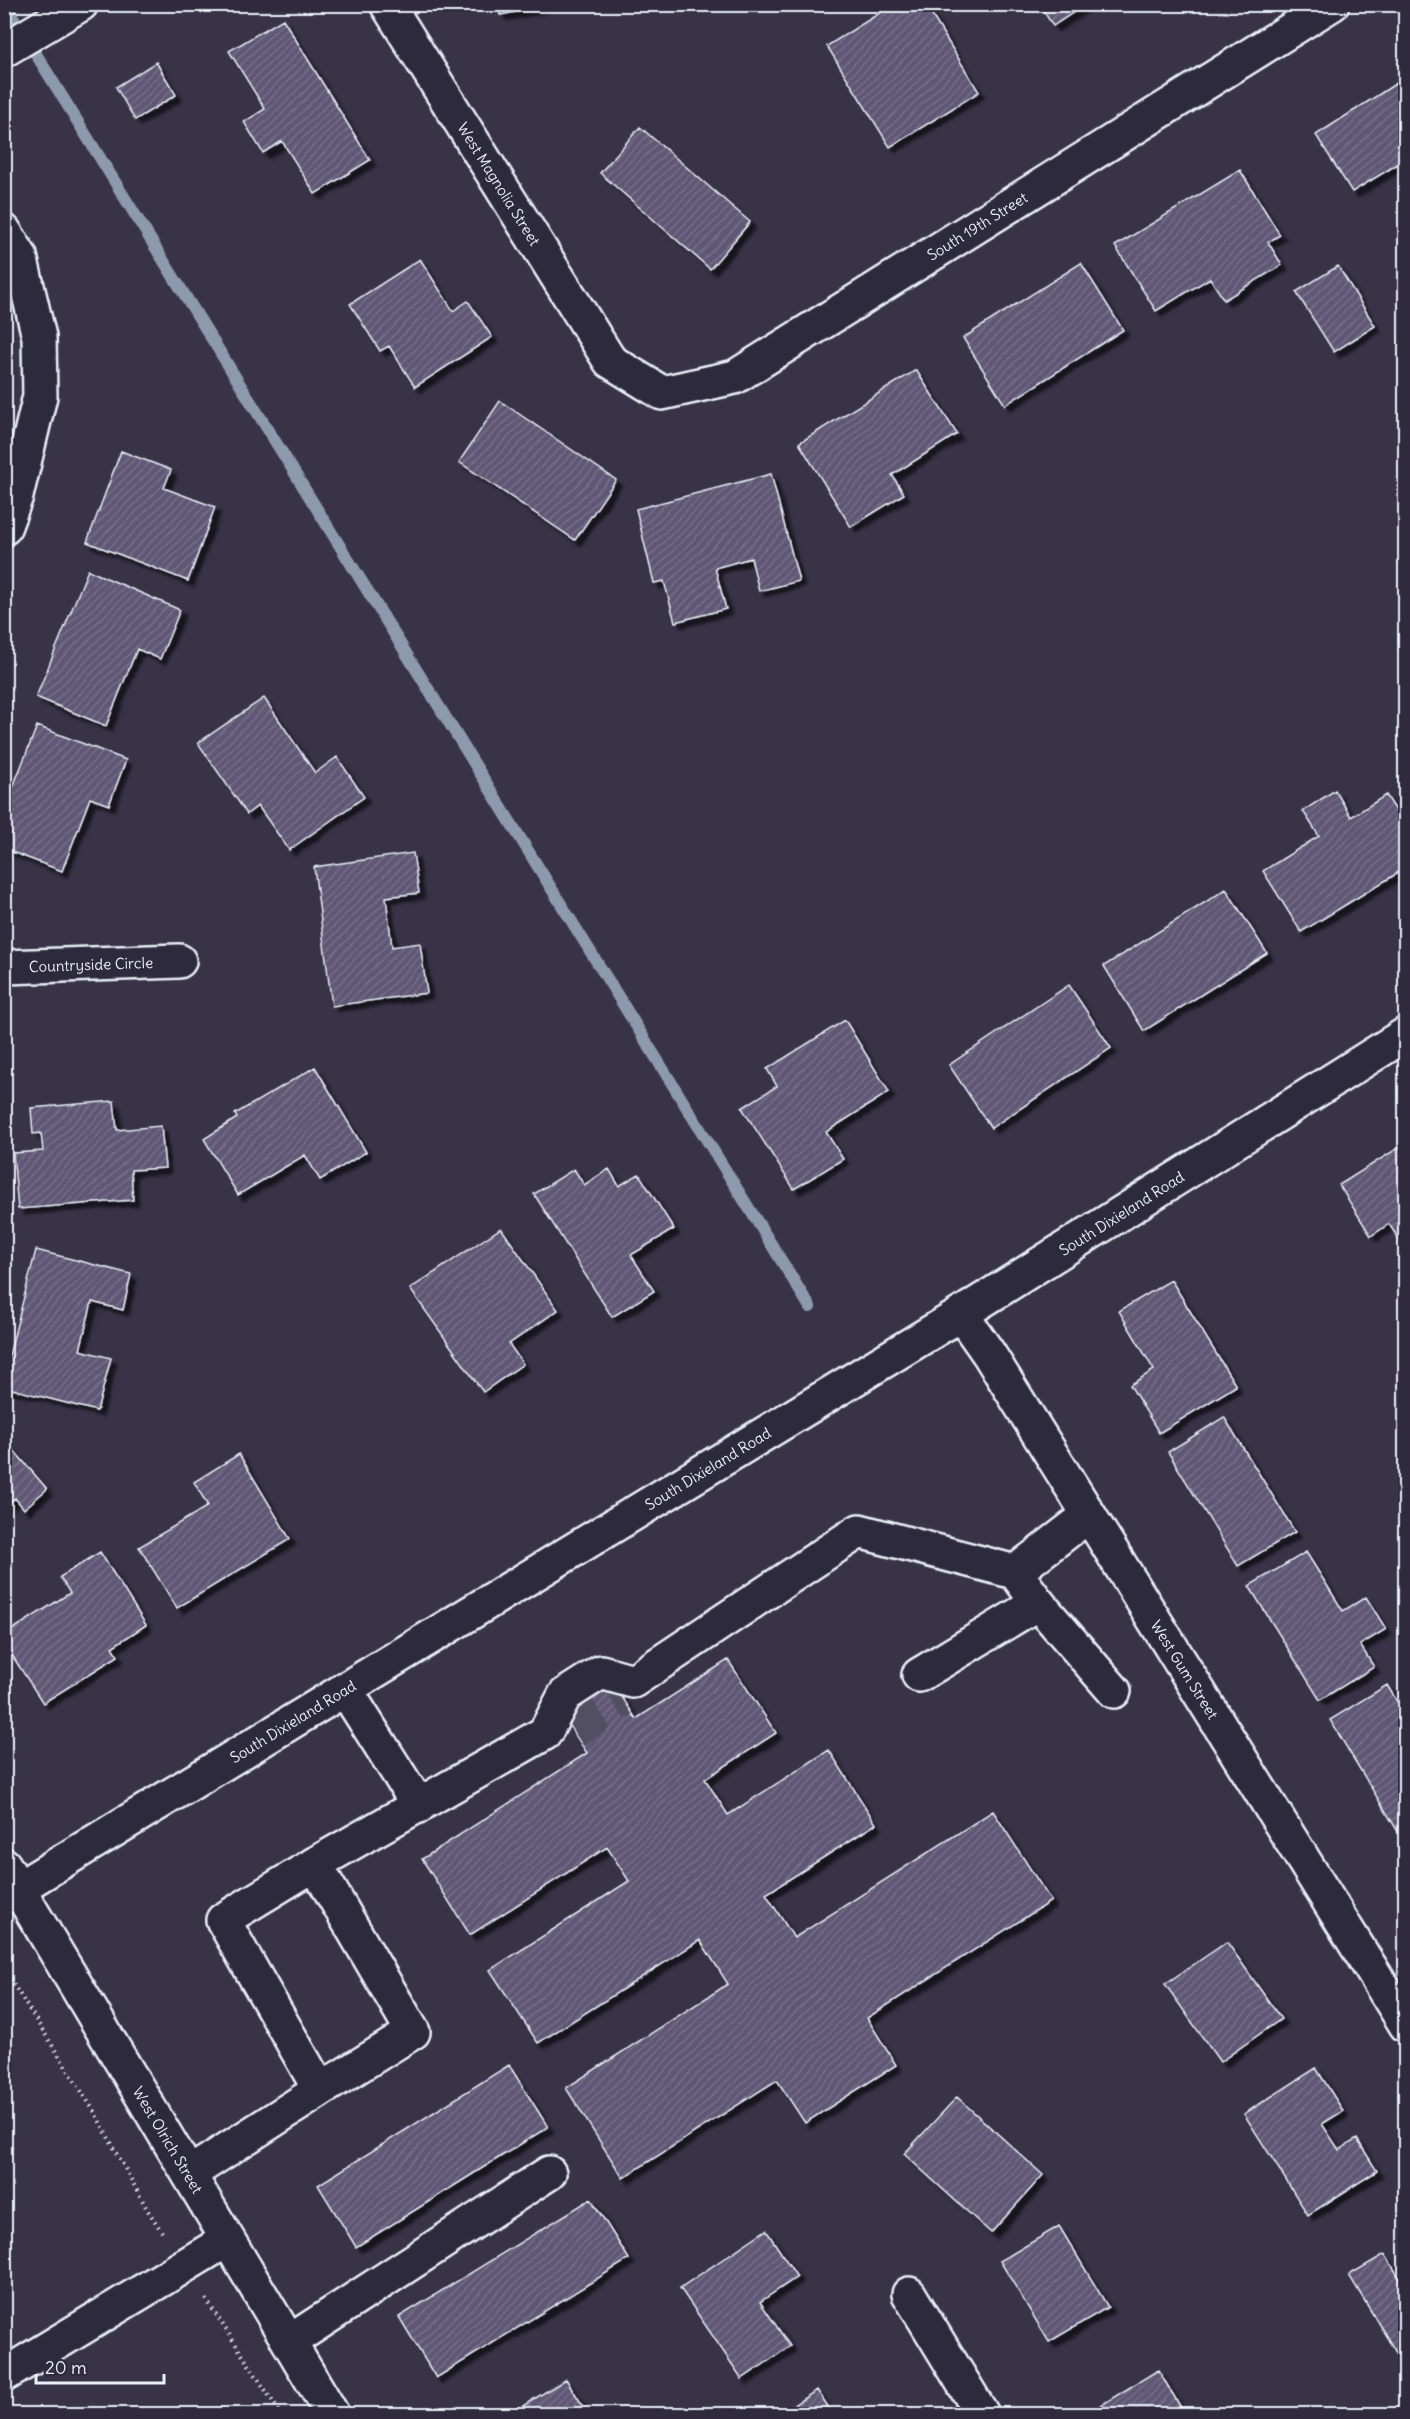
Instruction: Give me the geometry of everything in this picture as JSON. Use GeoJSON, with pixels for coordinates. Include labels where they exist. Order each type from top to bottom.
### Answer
{"type":"FeatureCollection","features":[{"type":"Feature","properties":{"kind":"street"},"geometry":{"type":"LineString","coordinates":[[4,50],[81,4]]}},
{"type":"Feature","properties":{"kind":"street","name":"West Magnolia Street"},"geometry":{"type":"LineString","coordinates":[[387,4],[610,362]]}},
{"type":"Feature","properties":{"kind":"street","name":"South 19th Street"},"geometry":{"type":"LineString","coordinates":[[610,362],[662,393],[735,377],[1332,4]]}},
{"type":"Feature","properties":{"kind":"street"},"geometry":{"type":"LineString","coordinates":[[4,231],[20,256],[39,337],[40,396],[16,496],[4,528]]}},
{"type":"Feature","properties":{"kind":"street","name":"Countryside Circle"},"geometry":{"type":"LineString","coordinates":[[4,967],[179,961]]}},
{"type":"Feature","properties":{"kind":"street","name":"South Dixieland Road"},"geometry":{"type":"LineString","coordinates":[[9,1883],[345,1689],[961,1314],[1406,1034]]}},
{"type":"Feature","properties":{"kind":"street","name":"West Gum Street"},"geometry":{"type":"LineString","coordinates":[[961,1314],[990,1354],[1406,2025]]}},
{"type":"Feature","properties":{"kind":"street"},"geometry":{"type":"LineString","coordinates":[[1015,1572],[1089,1515]]}},
{"type":"Feature","properties":{"kind":"street"},"geometry":{"type":"LineString","coordinates":[[320,2090],[223,1920],[315,1864],[559,1732],[565,1695],[601,1671],[628,1690],[859,1531],[1015,1572],[1038,1603],[1114,1691]]}},
{"type":"Feature","properties":{"kind":"street"},"geometry":{"type":"LineString","coordinates":[[919,1674],[1038,1603]]}},
{"type":"Feature","properties":{"kind":"street"},"geometry":{"type":"LineString","coordinates":[[345,1689],[419,1806]]}},
{"type":"Feature","properties":{"kind":"street"},"geometry":{"type":"LineString","coordinates":[[189,2174],[413,2032],[315,1864]]}},
{"type":"Feature","properties":{"kind":"street","name":"West Olrich Street"},"geometry":{"type":"LineString","coordinates":[[9,1883],[189,2174],[332,2415]]}},
{"type":"Feature","properties":{"kind":"street"},"geometry":{"type":"LineString","coordinates":[[289,2342],[549,2173]]}},
{"type":"Feature","properties":{"kind":"street"},"geometry":{"type":"LineString","coordinates":[[4,2375],[227,2240]]}},
{"type":"Feature","properties":{"kind":"street"},"geometry":{"type":"LineString","coordinates":[[909,2294],[982,2415]]}},
{"type":"Feature","properties":{"kind":"path"},"geometry":{"type":"LineString","coordinates":[[10,1979],[94,2111],[147,2209],[281,2415]]}},
{"type":"Feature","properties":{"kind":"building"},"geometry":{"type":"Polygon","coordinates":[[[498,4],[555,4],[500,15],[498,4]]]}},
{"type":"Feature","properties":{"kind":"building"},"geometry":{"type":"Polygon","coordinates":[[[894,4],[925,4],[979,92],[890,147],[827,46],[894,4]]]}},
{"type":"Feature","properties":{"kind":"building"},"geometry":{"type":"Polygon","coordinates":[[[1039,4],[1086,4],[1053,26],[1039,4]]]}},
{"type":"Feature","properties":{"kind":"building"},"geometry":{"type":"Polygon","coordinates":[[[283,19],[370,160],[315,194],[282,141],[263,153],[244,122],[265,109],[229,51],[283,19]]]}},
{"type":"Feature","properties":{"kind":"building"},"geometry":{"type":"Polygon","coordinates":[[[156,62],[176,95],[135,120],[116,87],[156,62]]]}},
{"type":"Feature","properties":{"kind":"building"},"geometry":{"type":"Polygon","coordinates":[[[1406,77],[1406,159],[1352,192],[1316,135],[1406,77]]]}},
{"type":"Feature","properties":{"kind":"building"},"geometry":{"type":"Polygon","coordinates":[[[640,127],[750,222],[710,269],[600,173],[640,127]]]}},
{"type":"Feature","properties":{"kind":"building"},"geometry":{"type":"Polygon","coordinates":[[[1240,170],[1280,235],[1268,242],[1282,265],[1224,300],[1210,278],[1156,311],[1115,246],[1240,170]]]}},
{"type":"Feature","properties":{"kind":"building"},"geometry":{"type":"Polygon","coordinates":[[[420,259],[453,311],[468,301],[492,337],[415,387],[389,346],[380,351],[350,304],[420,259]]]}},
{"type":"Feature","properties":{"kind":"building"},"geometry":{"type":"Polygon","coordinates":[[[1081,263],[1123,330],[1005,405],[963,338],[1081,263]]]}},
{"type":"Feature","properties":{"kind":"building"},"geometry":{"type":"Polygon","coordinates":[[[1338,266],[1375,326],[1334,352],[1296,292],[1338,266]]]}},
{"type":"Feature","properties":{"kind":"building"},"geometry":{"type":"Polygon","coordinates":[[[916,370],[957,434],[892,475],[904,494],[851,527],[799,443],[916,370]]]}},
{"type":"Feature","properties":{"kind":"building"},"geometry":{"type":"Polygon","coordinates":[[[500,401],[616,480],[575,540],[459,462],[500,401]]]}},
{"type":"Feature","properties":{"kind":"building"},"geometry":{"type":"Polygon","coordinates":[[[121,451],[171,470],[164,488],[215,507],[188,581],[87,542],[121,451]]]}},
{"type":"Feature","properties":{"kind":"building"},"geometry":{"type":"Polygon","coordinates":[[[771,474],[799,581],[759,591],[751,558],[715,568],[726,609],[675,622],[664,581],[654,583],[636,509],[771,474]]]}},
{"type":"Feature","properties":{"kind":"building"},"geometry":{"type":"Polygon","coordinates":[[[88,570],[180,610],[160,659],[137,649],[106,726],[36,697],[88,570]]]}},
{"type":"Feature","properties":{"kind":"building"},"geometry":{"type":"Polygon","coordinates":[[[264,698],[315,773],[337,757],[364,797],[289,850],[258,806],[247,814],[198,743],[264,698]]]}},
{"type":"Feature","properties":{"kind":"building"},"geometry":{"type":"Polygon","coordinates":[[[37,726],[126,760],[109,805],[90,798],[62,871],[4,849],[4,810],[37,726]]]}},
{"type":"Feature","properties":{"kind":"building"},"geometry":{"type":"Polygon","coordinates":[[[1335,790],[1351,817],[1386,795],[1406,826],[1406,868],[1301,932],[1263,871],[1319,836],[1303,811],[1335,790]]]}},
{"type":"Feature","properties":{"kind":"building"},"geometry":{"type":"Polygon","coordinates":[[[413,853],[419,893],[386,897],[392,947],[420,943],[427,993],[332,1006],[314,867],[413,853]]]}},
{"type":"Feature","properties":{"kind":"building"},"geometry":{"type":"Polygon","coordinates":[[[1226,889],[1267,953],[1144,1031],[1104,966],[1226,889]]]}},
{"type":"Feature","properties":{"kind":"building"},"geometry":{"type":"Polygon","coordinates":[[[1069,985],[1111,1048],[991,1128],[949,1065],[1069,985]]]}},
{"type":"Feature","properties":{"kind":"building"},"geometry":{"type":"Polygon","coordinates":[[[845,1020],[889,1092],[826,1132],[843,1159],[794,1189],[742,1108],[777,1086],[767,1069],[845,1020]]]}},
{"type":"Feature","properties":{"kind":"building"},"geometry":{"type":"Polygon","coordinates":[[[315,1067],[366,1152],[320,1180],[305,1155],[238,1195],[204,1139],[237,1118],[235,1114],[315,1067]]]}},
{"type":"Feature","properties":{"kind":"building"},"geometry":{"type":"Polygon","coordinates":[[[114,1101],[117,1130],[161,1126],[165,1168],[131,1170],[133,1200],[18,1209],[13,1153],[43,1151],[41,1133],[33,1134],[31,1108],[114,1101]]]}},
{"type":"Feature","properties":{"kind":"building"},"geometry":{"type":"Polygon","coordinates":[[[1406,1143],[1406,1250],[1389,1224],[1371,1236],[1339,1185],[1406,1143]]]}},
{"type":"Feature","properties":{"kind":"building"},"geometry":{"type":"Polygon","coordinates":[[[574,1169],[584,1185],[609,1169],[619,1186],[639,1174],[674,1229],[631,1255],[654,1291],[612,1317],[534,1194],[574,1169]]]}},
{"type":"Feature","properties":{"kind":"building"},"geometry":{"type":"Polygon","coordinates":[[[501,1228],[558,1310],[509,1344],[523,1364],[483,1392],[410,1289],[501,1228]]]}},
{"type":"Feature","properties":{"kind":"building"},"geometry":{"type":"Polygon","coordinates":[[[36,1250],[131,1274],[123,1310],[92,1302],[80,1350],[111,1358],[97,1411],[4,1387],[4,1375],[36,1250]]]}},
{"type":"Feature","properties":{"kind":"building"},"geometry":{"type":"Polygon","coordinates":[[[1171,1280],[1236,1386],[1159,1433],[1130,1385],[1154,1370],[1119,1311],[1171,1280]]]}},
{"type":"Feature","properties":{"kind":"building"},"geometry":{"type":"Polygon","coordinates":[[[1224,1417],[1295,1532],[1238,1566],[1168,1452],[1224,1417]]]}},
{"type":"Feature","properties":{"kind":"building"},"geometry":{"type":"Polygon","coordinates":[[[4,1439],[47,1489],[24,1509],[15,1498],[4,1507],[4,1439]]]}},
{"type":"Feature","properties":{"kind":"building"},"geometry":{"type":"Polygon","coordinates":[[[239,1454],[290,1539],[177,1608],[139,1547],[208,1506],[194,1482],[239,1454]]]}},
{"type":"Feature","properties":{"kind":"building"},"geometry":{"type":"Polygon","coordinates":[[[100,1552],[146,1625],[112,1647],[118,1656],[43,1703],[4,1643],[4,1635],[70,1593],[60,1577],[100,1552]]]}},
{"type":"Feature","properties":{"kind":"building"},"geometry":{"type":"Polygon","coordinates":[[[1306,1552],[1343,1611],[1366,1597],[1386,1629],[1360,1645],[1374,1667],[1320,1700],[1249,1586],[1306,1552]]]}},
{"type":"Feature","properties":{"kind":"building"},"geometry":{"type":"Polygon","coordinates":[[[728,1660],[776,1733],[705,1779],[728,1815],[829,1750],[876,1824],[766,1894],[794,1938],[993,1811],[1051,1901],[867,2018],[896,2065],[805,2123],[777,2080],[623,2178],[566,2088],[728,1984],[700,1940],[538,2043],[490,1970],[629,1881],[607,1847],[470,1935],[422,1859],[587,1753],[563,1716],[613,1683],[636,1719],[728,1660]]]}},
{"type":"Feature","properties":{"kind":"building"},"geometry":{"type":"Polygon","coordinates":[[[1387,1685],[1406,1716],[1406,1831],[1400,1835],[1330,1720],[1387,1685]]]}},
{"type":"Feature","properties":{"kind":"building"},"geometry":{"type":"Polygon","coordinates":[[[1227,1942],[1281,2019],[1220,2062],[1165,1984],[1227,1942]]]}},
{"type":"Feature","properties":{"kind":"building"},"geometry":{"type":"Polygon","coordinates":[[[509,2065],[548,2127],[356,2247],[318,2185],[509,2065]]]}},
{"type":"Feature","properties":{"kind":"building"},"geometry":{"type":"Polygon","coordinates":[[[1316,2068],[1343,2111],[1322,2124],[1339,2150],[1357,2139],[1377,2171],[1308,2215],[1244,2114],[1316,2068]]]}},
{"type":"Feature","properties":{"kind":"building"},"geometry":{"type":"Polygon","coordinates":[[[957,2097],[1043,2175],[991,2233],[904,2154],[957,2097]]]}},
{"type":"Feature","properties":{"kind":"building"},"geometry":{"type":"Polygon","coordinates":[[[591,2199],[629,2259],[436,2378],[399,2317],[591,2199]]]}},
{"type":"Feature","properties":{"kind":"building"},"geometry":{"type":"Polygon","coordinates":[[[1059,2226],[1108,2307],[1049,2342],[1000,2261],[1059,2226]]]}},
{"type":"Feature","properties":{"kind":"building"},"geometry":{"type":"Polygon","coordinates":[[[766,2230],[797,2277],[760,2302],[790,2346],[742,2379],[680,2288],[766,2230]]]}},
{"type":"Feature","properties":{"kind":"building"},"geometry":{"type":"Polygon","coordinates":[[[1385,2254],[1406,2289],[1406,2363],[1403,2364],[1349,2275],[1385,2254]]]}},
{"type":"Feature","properties":{"kind":"building"},"geometry":{"type":"Polygon","coordinates":[[[1158,2370],[1185,2414],[1096,2414],[1093,2410],[1158,2370]]]}},
{"type":"Feature","properties":{"kind":"building"},"geometry":{"type":"Polygon","coordinates":[[[566,2379],[588,2414],[510,2414],[566,2379]]]}},
{"type":"Feature","properties":{"kind":"building"},"geometry":{"type":"Polygon","coordinates":[[[817,2390],[833,2414],[779,2414],[817,2390]]]}},
{"type":"Feature","properties":{"kind":"waterway"},"geometry":{"type":"LineString","coordinates":[[5,4],[810,1307]]}},
{"type":"Feature","properties":{"kind":"tunnel"},"geometry":{"type":"LineString","coordinates":[[574,1732],[623,1700]]}}]}
